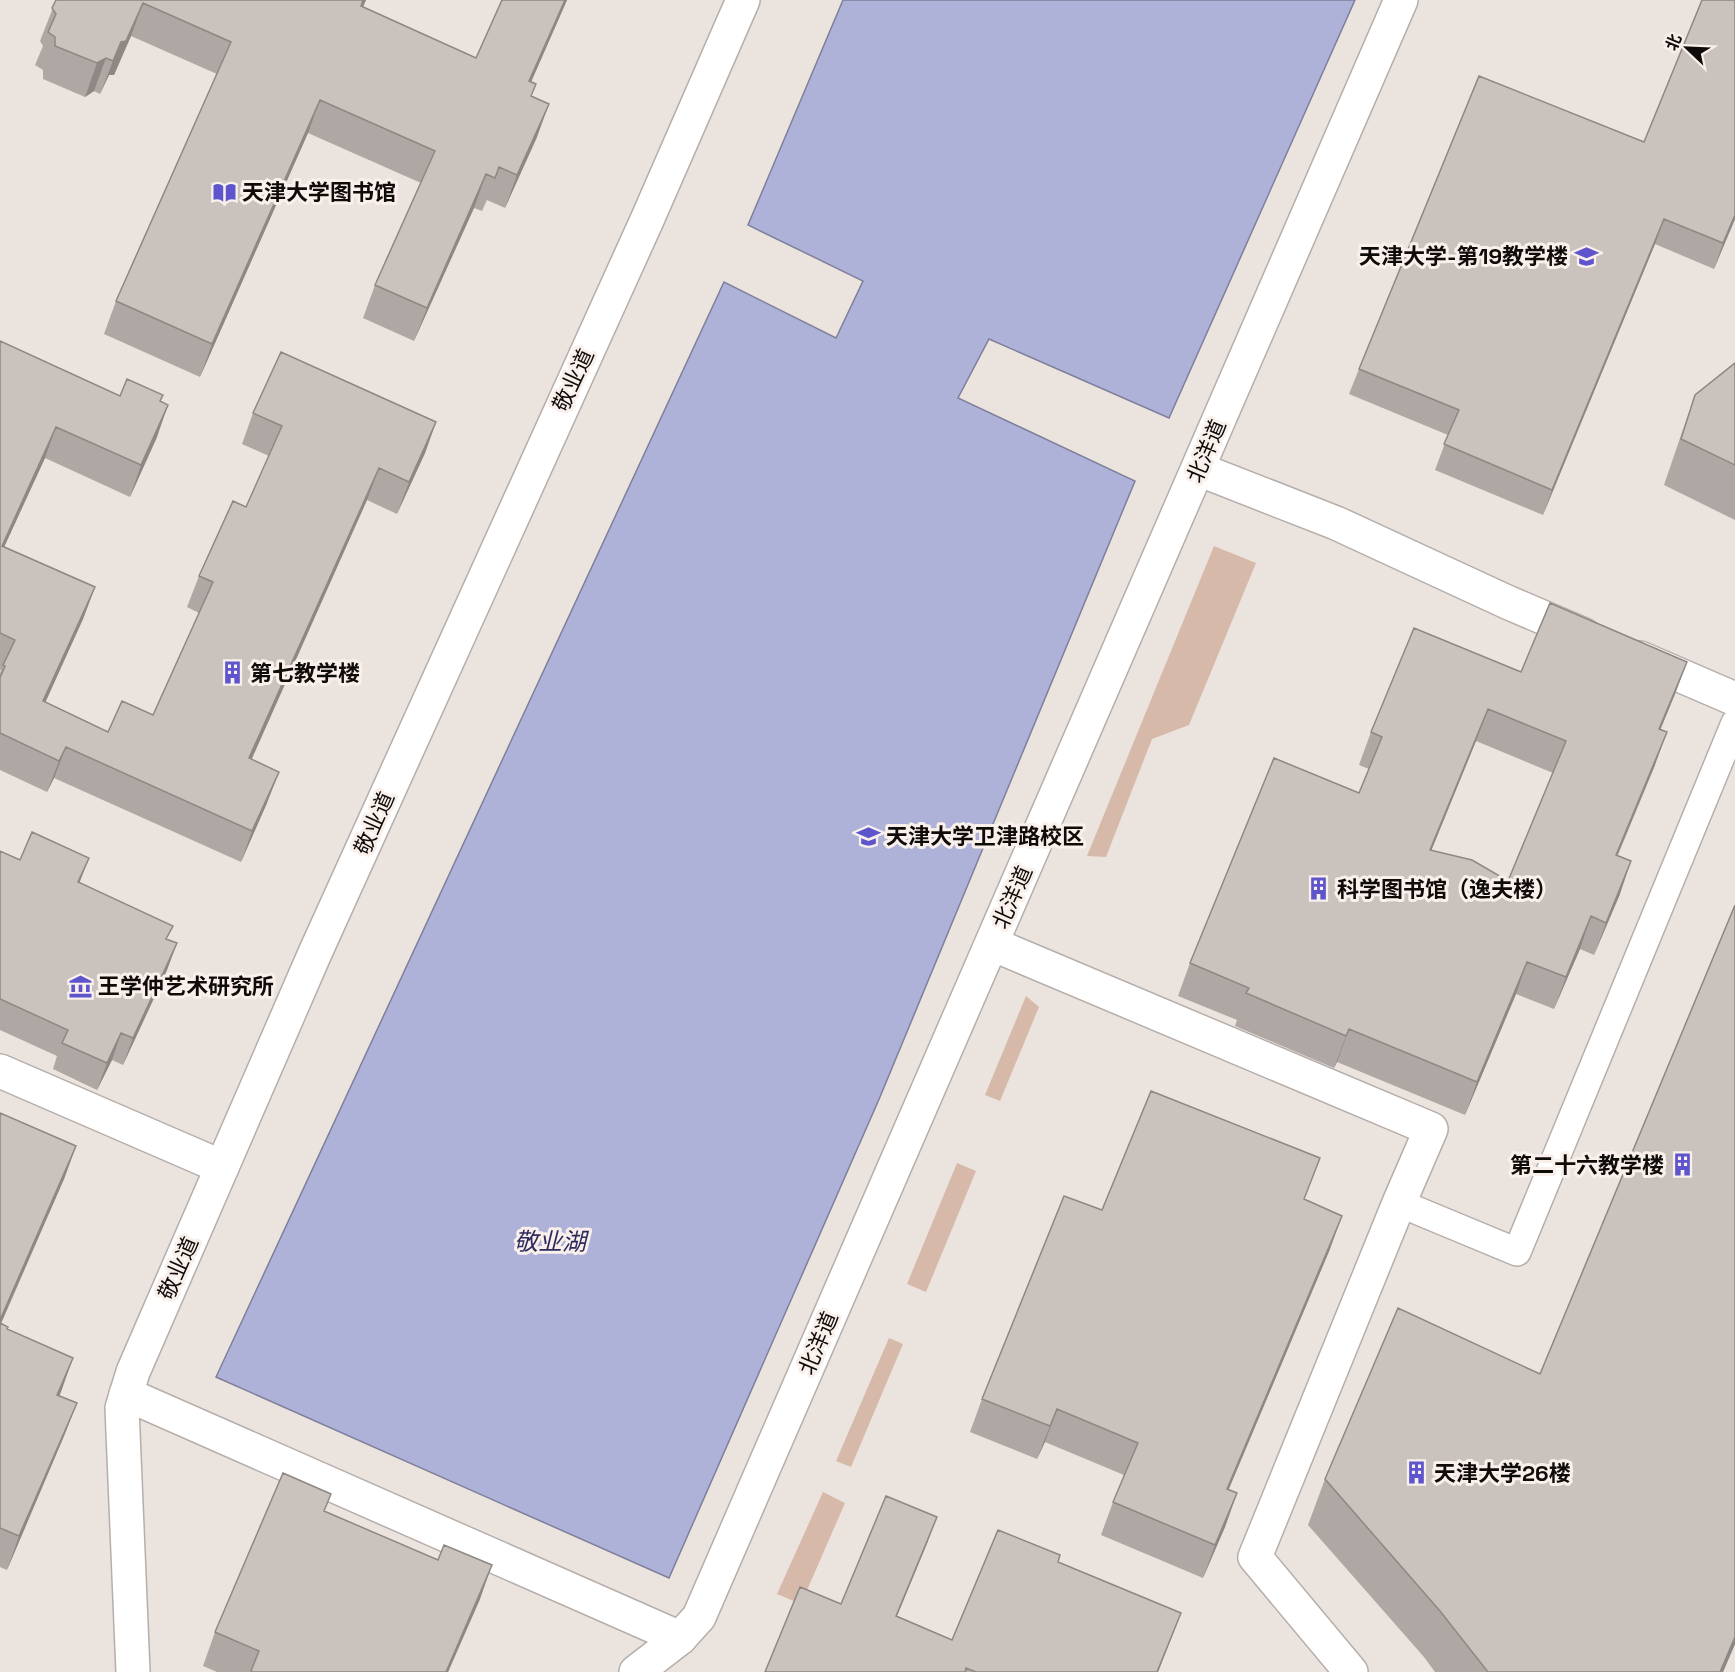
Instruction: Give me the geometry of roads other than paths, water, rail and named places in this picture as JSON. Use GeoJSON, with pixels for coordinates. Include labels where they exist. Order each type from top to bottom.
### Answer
{"type":"FeatureCollection","features":[{"type":"Feature","properties":{"kind":"street","name":"敬业道"},"geometry":{"type":"LineString","coordinates":[[133,1672],[122,1408],[133,1372],[320,942],[647,220],[743,0]]}},
{"type":"Feature","properties":{"kind":"street","name":"北洋道"},"geometry":{"type":"LineString","coordinates":[[636,1672],[680,1638],[699,1617],[1401,0]]}},
{"type":"Feature","properties":{"kind":"street"},"geometry":{"type":"LineString","coordinates":[[1198,469],[1336,524],[1507,602],[1735,699]]}},
{"type":"Feature","properties":{"kind":"street"},"geometry":{"type":"LineString","coordinates":[[1399,1203],[1517,1252],[1735,723]]}},
{"type":"Feature","properties":{"kind":"street"},"geometry":{"type":"LineString","coordinates":[[992,944],[1431,1129],[1255,1557],[1351,1672]]}},
{"type":"Feature","properties":{"kind":"street"},"geometry":{"type":"LineString","coordinates":[[0,1071],[222,1167]]}},
{"type":"Feature","properties":{"kind":"street"},"geometry":{"type":"LineString","coordinates":[[126,1394],[680,1638]]}},
{"type":"Feature","properties":{"kind":"water","name":"敬业湖"},"geometry":{"type":"Polygon","coordinates":[[[843,0],[1355,0],[1169,418],[989,339],[958,398],[1135,481],[880,1097],[669,1578],[216,1377],[724,282],[836,338],[863,281],[748,225],[843,0]]]}},
{"type":"Feature","properties":{"kind":"place","name":"天津大学图书馆"},"geometry":{"type":"Point","coordinates":[224,192]}},
{"type":"Feature","properties":{"kind":"place","name":"天津大学-第19教学楼"},"geometry":{"type":"Point","coordinates":[1586,256]}},
{"type":"Feature","properties":{"kind":"place","name":"第七教学楼"},"geometry":{"type":"Point","coordinates":[232,673]}},
{"type":"Feature","properties":{"kind":"place","name":"天津大学卫津路校区"},"geometry":{"type":"Point","coordinates":[868,836]}},
{"type":"Feature","properties":{"kind":"place","name":"科学图书馆（逸夫楼）"},"geometry":{"type":"Point","coordinates":[1319,889]}},
{"type":"Feature","properties":{"kind":"place","name":"王学仲艺术研究所"},"geometry":{"type":"Point","coordinates":[80,986]}},
{"type":"Feature","properties":{"kind":"place","name":"第二十六教学楼"},"geometry":{"type":"Point","coordinates":[1682,1165]}},
{"type":"Feature","properties":{"kind":"place","name":"天津大学26楼"},"geometry":{"type":"Point","coordinates":[1416,1473]}}]}
